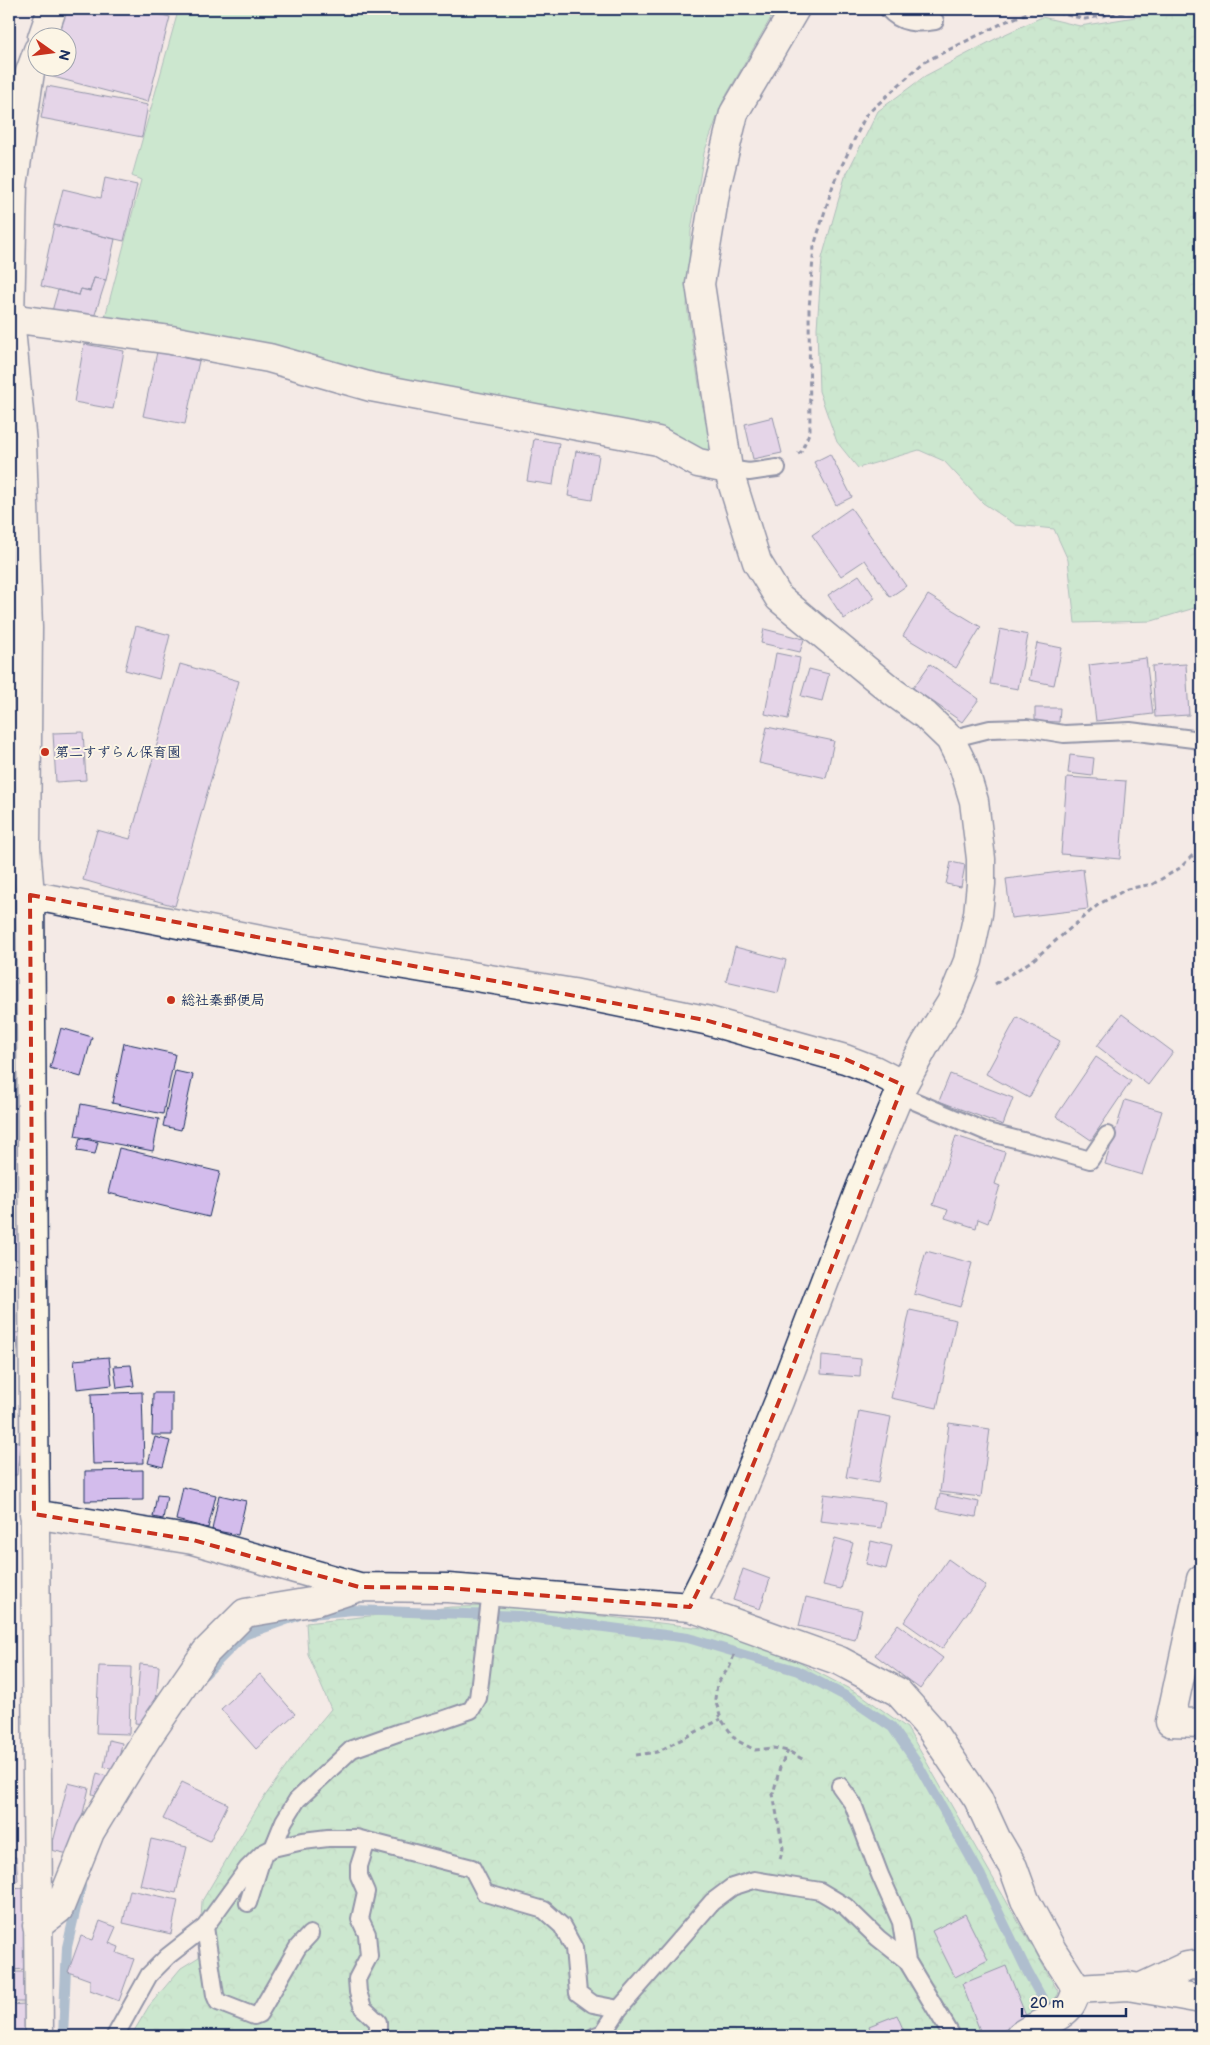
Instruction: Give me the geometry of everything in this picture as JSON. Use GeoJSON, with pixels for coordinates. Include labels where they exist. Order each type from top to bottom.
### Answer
{"type":"FeatureCollection","features":[{"type":"Feature","properties":{"kind":"street"},"geometry":{"type":"LineString","coordinates":[[45,28],[52,9]]}},
{"type":"Feature","properties":{"kind":"street"},"geometry":{"type":"LineString","coordinates":[[690,1607],[717,1552],[750,1472],[804,1338],[861,1186],[902,1090],[950,1003],[968,961],[978,914],[981,858],[974,801],[963,765],[950,739],[925,715],[893,692],[780,598],[757,562],[728,469],[700,284],[716,187],[734,113],[795,9]]}},
{"type":"Feature","properties":{"kind":"street"},"geometry":{"type":"LineString","coordinates":[[29,78],[14,186],[10,318],[22,443],[28,618],[26,847],[30,895],[39,2036]]}},
{"type":"Feature","properties":{"kind":"street"},"geometry":{"type":"LineString","coordinates":[[10,318],[171,340],[269,358],[371,387],[658,441],[698,463],[728,469]]}},
{"type":"Feature","properties":{"kind":"street"},"geometry":{"type":"LineString","coordinates":[[30,895],[296,947],[573,994],[705,1020],[845,1059],[874,1070],[902,1090]]}},
{"type":"Feature","properties":{"kind":"street"},"geometry":{"type":"LineString","coordinates":[[34,1514],[193,1540],[359,1587],[448,1588],[690,1607],[840,1660],[898,1692],[930,1728],[978,1799],[996,1838],[1013,1867],[1025,1900],[1052,1950],[1077,1989]]}},
{"type":"Feature","properties":{"kind":"street"},"geometry":{"type":"LineString","coordinates":[[1201,1579],[1170,1722],[1201,1722]]}},
{"type":"Feature","properties":{"kind":"street"},"geometry":{"type":"LineString","coordinates":[[37,1926],[59,1909],[90,1832],[147,1738],[206,1652],[244,1613],[317,1600],[359,1587]]}},
{"type":"Feature","properties":{"kind":"street"},"geometry":{"type":"LineString","coordinates":[[1142,1987],[1186,1966],[1201,1964]]}},
{"type":"Feature","properties":{"kind":"street"},"geometry":{"type":"LineString","coordinates":[[1077,1989],[1142,1987],[1201,1998]]}},
{"type":"Feature","properties":{"kind":"street"},"geometry":{"type":"LineString","coordinates":[[1020,2036],[1027,2030],[1045,2023],[1070,2007],[1077,1989]]}},
{"type":"Feature","properties":{"kind":"lane"},"geometry":{"type":"LineString","coordinates":[[888,9],[896,18],[920,23],[935,21]]}},
{"type":"Feature","properties":{"kind":"lane"},"geometry":{"type":"LineString","coordinates":[[728,469],[749,472],[777,468]]}},
{"type":"Feature","properties":{"kind":"lane"},"geometry":{"type":"LineString","coordinates":[[950,739],[990,729],[1028,728],[1064,734],[1130,731],[1201,740]]}},
{"type":"Feature","properties":{"kind":"lane"},"geometry":{"type":"LineString","coordinates":[[902,1090],[987,1132],[1031,1142],[1090,1160],[1107,1135]]}},
{"type":"Feature","properties":{"kind":"lane"},"geometry":{"type":"LineString","coordinates":[[248,1903],[268,1851],[297,1800],[352,1749],[470,1710],[478,1698],[491,1592]]}},
{"type":"Feature","properties":{"kind":"lane"},"geometry":{"type":"LineString","coordinates":[[840,1786],[854,1804],[880,1875],[901,1922],[907,1961],[950,2035]]}},
{"type":"Feature","properties":{"kind":"lane"},"geometry":{"type":"LineString","coordinates":[[115,2036],[149,1975],[168,1956],[205,1927],[247,1869],[268,1851],[303,1841],[328,1838],[356,1838],[472,1868],[485,1893],[544,1910],[562,1926],[574,1948],[578,1993],[593,2004],[619,2009]]}},
{"type":"Feature","properties":{"kind":"lane"},"geometry":{"type":"LineString","coordinates":[[367,1841],[359,1866],[359,1876],[366,1892],[360,1919],[366,1934],[369,1956],[357,1979],[358,1992],[363,2008],[378,2022],[378,2036]]}},
{"type":"Feature","properties":{"kind":"lane"},"geometry":{"type":"LineString","coordinates":[[595,2036],[603,2033],[619,2009],[712,1902],[732,1888],[754,1880],[820,1891],[845,1906],[878,1938],[907,1961]]}},
{"type":"Feature","properties":{"kind":"lane"},"geometry":{"type":"LineString","coordinates":[[205,1927],[215,1995],[218,2002],[254,2016],[259,2014],[298,1947],[310,1934]]}},
{"type":"Feature","properties":{"kind":"path"},"geometry":{"type":"LineString","coordinates":[[777,468],[801,452],[810,431],[809,309],[814,246],[834,182],[866,115],[924,62],[1007,21],[1039,9],[1084,19],[1139,9]]}},
{"type":"Feature","properties":{"kind":"path"},"geometry":{"type":"LineString","coordinates":[[955,991],[988,988],[1033,960],[1099,904],[1127,889],[1153,884],[1180,868],[1198,850],[1201,844]]}},
{"type":"Feature","properties":{"kind":"path"},"geometry":{"type":"LineString","coordinates":[[739,1625],[737,1644],[730,1666],[717,1684],[715,1699],[721,1720],[736,1740],[755,1750],[774,1748],[804,1760]]}},
{"type":"Feature","properties":{"kind":"path"},"geometry":{"type":"LineString","coordinates":[[636,1755],[657,1752],[721,1720]]}},
{"type":"Feature","properties":{"kind":"path"},"geometry":{"type":"LineString","coordinates":[[768,1882],[783,1848],[773,1794],[780,1768],[788,1752]]}},
{"type":"Feature","properties":{"kind":"highlighted area"},"geometry":{"type":"Polygon","coordinates":[[[30,895],[705,1020],[845,1059],[903,1085],[717,1553],[690,1607],[448,1588],[359,1587],[193,1540],[34,1514],[30,895]]]}},
{"type":"Feature","properties":{"kind":"green space"},"geometry":{"type":"Polygon","coordinates":[[[157,9],[776,9],[723,101],[704,153],[691,231],[687,307],[702,404],[714,443],[710,456],[103,325],[141,180],[132,176],[177,15],[157,9]]]}},
{"type":"Feature","properties":{"kind":"green space"},"geometry":{"type":"Polygon","coordinates":[[[1178,10],[1201,13],[1201,606],[1152,621],[1075,623],[1068,560],[1054,529],[1016,525],[983,503],[944,461],[919,450],[858,468],[837,442],[819,391],[817,328],[822,258],[845,177],[878,111],[925,76],[999,37],[1042,17],[1080,26],[1178,10]]]}},
{"type":"Feature","properties":{"kind":"green space"},"geometry":{"type":"Polygon","coordinates":[[[517,1606],[702,1628],[775,1650],[863,1696],[907,1728],[1059,1993],[1047,2011],[1011,2036],[131,2036],[149,2006],[181,1968],[199,1957],[202,1901],[260,1803],[306,1739],[331,1709],[308,1654],[306,1623],[451,1607],[517,1606]]]}},
{"type":"Feature","properties":{"kind":"building"},"geometry":{"type":"Polygon","coordinates":[[[59,9],[138,9],[170,17],[148,102],[57,78],[78,78],[78,28],[54,28],[59,9]]]}},
{"type":"Feature","properties":{"kind":"building"},"geometry":{"type":"Polygon","coordinates":[[[47,86],[148,105],[142,137],[41,118],[47,86]]]}},
{"type":"Feature","properties":{"kind":"building"},"geometry":{"type":"Polygon","coordinates":[[[105,178],[137,185],[124,241],[54,225],[63,189],[101,198],[105,178]]]}},
{"type":"Feature","properties":{"kind":"building"},"geometry":{"type":"Polygon","coordinates":[[[54,225],[115,239],[106,280],[94,278],[90,291],[81,289],[79,295],[41,286],[54,225]]]}},
{"type":"Feature","properties":{"kind":"building"},"geometry":{"type":"Polygon","coordinates":[[[94,278],[106,280],[90,330],[50,318],[58,290],[79,295],[81,289],[90,291],[94,278]]]}},
{"type":"Feature","properties":{"kind":"building"},"geometry":{"type":"Polygon","coordinates":[[[84,344],[124,351],[113,409],[74,402],[84,344]]]}},
{"type":"Feature","properties":{"kind":"building"},"geometry":{"type":"Polygon","coordinates":[[[157,352],[199,361],[185,424],[143,416],[157,352]]]}},
{"type":"Feature","properties":{"kind":"building"},"geometry":{"type":"Polygon","coordinates":[[[773,417],[782,453],[753,459],[745,424],[773,417]]]}},
{"type":"Feature","properties":{"kind":"building"},"geometry":{"type":"Polygon","coordinates":[[[534,439],[559,443],[553,485],[527,481],[534,439]]]}},
{"type":"Feature","properties":{"kind":"building"},"geometry":{"type":"Polygon","coordinates":[[[576,451],[599,455],[592,500],[568,496],[576,451]]]}},
{"type":"Feature","properties":{"kind":"building"},"geometry":{"type":"Polygon","coordinates":[[[830,454],[852,497],[836,505],[814,462],[830,454]]]}},
{"type":"Feature","properties":{"kind":"building"},"geometry":{"type":"Polygon","coordinates":[[[851,508],[906,586],[890,597],[865,560],[841,576],[812,535],[851,508]]]}},
{"type":"Feature","properties":{"kind":"building"},"geometry":{"type":"Polygon","coordinates":[[[859,575],[875,598],[844,619],[828,595],[859,575]]]}},
{"type":"Feature","properties":{"kind":"building"},"geometry":{"type":"Polygon","coordinates":[[[928,595],[981,627],[956,668],[903,636],[928,595]]]}},
{"type":"Feature","properties":{"kind":"building"},"geometry":{"type":"Polygon","coordinates":[[[136,626],[170,635],[159,679],[125,670],[136,626]]]}},
{"type":"Feature","properties":{"kind":"building"},"geometry":{"type":"Polygon","coordinates":[[[764,629],[804,639],[800,652],[761,643],[764,629]]]}},
{"type":"Feature","properties":{"kind":"building"},"geometry":{"type":"Polygon","coordinates":[[[1000,629],[1028,635],[1018,689],[990,684],[1000,629]]]}},
{"type":"Feature","properties":{"kind":"building"},"geometry":{"type":"Polygon","coordinates":[[[1037,643],[1062,648],[1054,685],[1029,680],[1037,643]]]}},
{"type":"Feature","properties":{"kind":"building"},"geometry":{"type":"Polygon","coordinates":[[[776,653],[800,658],[788,719],[765,714],[776,653]]]}},
{"type":"Feature","properties":{"kind":"building"},"geometry":{"type":"Polygon","coordinates":[[[1146,658],[1153,714],[1096,721],[1089,665],[1146,658]]]}},
{"type":"Feature","properties":{"kind":"building"},"geometry":{"type":"Polygon","coordinates":[[[180,664],[239,681],[175,906],[83,880],[97,830],[130,839],[180,664]]]}},
{"type":"Feature","properties":{"kind":"building"},"geometry":{"type":"Polygon","coordinates":[[[930,664],[979,699],[962,722],[913,688],[930,664]]]}},
{"type":"Feature","properties":{"kind":"building"},"geometry":{"type":"Polygon","coordinates":[[[1186,664],[1189,715],[1155,717],[1152,666],[1186,664]]]}},
{"type":"Feature","properties":{"kind":"building"},"geometry":{"type":"Polygon","coordinates":[[[809,669],[829,674],[822,701],[801,696],[809,669]]]}},
{"type":"Feature","properties":{"kind":"building"},"geometry":{"type":"Polygon","coordinates":[[[1035,708],[1060,708],[1059,722],[1035,721],[1035,708]]]}},
{"type":"Feature","properties":{"kind":"building"},"geometry":{"type":"Polygon","coordinates":[[[767,727],[834,741],[826,778],[759,763],[767,727]]]}},
{"type":"Feature","properties":{"kind":"building"},"geometry":{"type":"Polygon","coordinates":[[[83,732],[86,780],[56,782],[53,733],[83,732]]]}},
{"type":"Feature","properties":{"kind":"building"},"geometry":{"type":"Polygon","coordinates":[[[1070,755],[1094,758],[1092,776],[1068,773],[1070,755]]]}},
{"type":"Feature","properties":{"kind":"building"},"geometry":{"type":"Polygon","coordinates":[[[1067,777],[1126,781],[1120,859],[1061,854],[1067,777]]]}},
{"type":"Feature","properties":{"kind":"building"},"geometry":{"type":"Polygon","coordinates":[[[9,806],[15,807],[10,830],[9,830],[9,806]]]}},
{"type":"Feature","properties":{"kind":"building"},"geometry":{"type":"Polygon","coordinates":[[[951,862],[965,865],[961,887],[946,884],[951,862]]]}},
{"type":"Feature","properties":{"kind":"building"},"geometry":{"type":"Polygon","coordinates":[[[1083,869],[1088,909],[1011,918],[1006,879],[1083,869]]]}},
{"type":"Feature","properties":{"kind":"building"},"geometry":{"type":"Polygon","coordinates":[[[735,947],[786,960],[778,993],[726,981],[735,947]]]}},
{"type":"Feature","properties":{"kind":"building"},"geometry":{"type":"Polygon","coordinates":[[[1122,1014],[1173,1052],[1148,1085],[1097,1046],[1122,1014]]]}},
{"type":"Feature","properties":{"kind":"building"},"geometry":{"type":"Polygon","coordinates":[[[1017,1017],[1060,1041],[1029,1098],[986,1074],[1017,1017]]]}},
{"type":"Feature","properties":{"kind":"building"},"geometry":{"type":"Polygon","coordinates":[[[61,1028],[92,1037],[81,1077],[50,1068],[61,1028]]]}},
{"type":"Feature","properties":{"kind":"building"},"geometry":{"type":"Polygon","coordinates":[[[124,1043],[175,1054],[163,1114],[112,1103],[124,1043]]]}},
{"type":"Feature","properties":{"kind":"building"},"geometry":{"type":"Polygon","coordinates":[[[1096,1057],[1131,1081],[1091,1140],[1056,1116],[1096,1057]]]}},
{"type":"Feature","properties":{"kind":"building"},"geometry":{"type":"Polygon","coordinates":[[[175,1071],[193,1075],[181,1130],[163,1126],[175,1071]]]}},
{"type":"Feature","properties":{"kind":"building"},"geometry":{"type":"Polygon","coordinates":[[[950,1074],[1013,1098],[1003,1125],[939,1101],[950,1074]]]}},
{"type":"Feature","properties":{"kind":"building"},"geometry":{"type":"Polygon","coordinates":[[[1125,1100],[1162,1111],[1142,1175],[1105,1164],[1125,1100]]]}},
{"type":"Feature","properties":{"kind":"building"},"geometry":{"type":"Polygon","coordinates":[[[81,1104],[159,1119],[153,1151],[75,1136],[81,1104]]]}},
{"type":"Feature","properties":{"kind":"building"},"geometry":{"type":"Polygon","coordinates":[[[956,1136],[1005,1152],[995,1184],[1000,1186],[988,1223],[978,1219],[976,1228],[945,1218],[948,1210],[933,1205],[956,1136]]]}},
{"type":"Feature","properties":{"kind":"building"},"geometry":{"type":"Polygon","coordinates":[[[80,1138],[98,1142],[95,1154],[77,1151],[80,1138]]]}},
{"type":"Feature","properties":{"kind":"building"},"geometry":{"type":"Polygon","coordinates":[[[119,1148],[220,1172],[209,1217],[108,1193],[119,1148]]]}},
{"type":"Feature","properties":{"kind":"building"},"geometry":{"type":"Polygon","coordinates":[[[9,1229],[23,1231],[18,1260],[9,1258],[9,1229]]]}},
{"type":"Feature","properties":{"kind":"building"},"geometry":{"type":"Polygon","coordinates":[[[926,1251],[972,1263],[960,1307],[914,1294],[926,1251]]]}},
{"type":"Feature","properties":{"kind":"building"},"geometry":{"type":"Polygon","coordinates":[[[9,1264],[16,1265],[12,1280],[9,1280],[9,1264]]]}},
{"type":"Feature","properties":{"kind":"building"},"geometry":{"type":"Polygon","coordinates":[[[910,1310],[956,1320],[937,1408],[891,1398],[910,1310]]]}},
{"type":"Feature","properties":{"kind":"building"},"geometry":{"type":"Polygon","coordinates":[[[9,1332],[19,1333],[16,1358],[9,1357],[9,1332]]]}},
{"type":"Feature","properties":{"kind":"building"},"geometry":{"type":"Polygon","coordinates":[[[822,1355],[861,1359],[860,1377],[821,1374],[822,1355]]]}},
{"type":"Feature","properties":{"kind":"building"},"geometry":{"type":"Polygon","coordinates":[[[109,1357],[112,1385],[77,1389],[74,1360],[109,1357]]]}},
{"type":"Feature","properties":{"kind":"building"},"geometry":{"type":"Polygon","coordinates":[[[131,1365],[134,1386],[117,1388],[114,1366],[131,1365]]]}},
{"type":"Feature","properties":{"kind":"building"},"geometry":{"type":"Polygon","coordinates":[[[142,1392],[144,1463],[93,1464],[91,1394],[142,1392]]]}},
{"type":"Feature","properties":{"kind":"building"},"geometry":{"type":"Polygon","coordinates":[[[153,1393],[172,1393],[172,1435],[152,1435],[153,1393]]]}},
{"type":"Feature","properties":{"kind":"building"},"geometry":{"type":"Polygon","coordinates":[[[859,1411],[891,1417],[878,1483],[846,1477],[859,1411]]]}},
{"type":"Feature","properties":{"kind":"building"},"geometry":{"type":"Polygon","coordinates":[[[949,1423],[990,1429],[981,1497],[940,1492],[949,1423]]]}},
{"type":"Feature","properties":{"kind":"building"},"geometry":{"type":"Polygon","coordinates":[[[155,1437],[170,1441],[163,1467],[148,1463],[155,1437]]]}},
{"type":"Feature","properties":{"kind":"building"},"geometry":{"type":"Polygon","coordinates":[[[9,1441],[20,1442],[17,1475],[9,1475],[9,1441]]]}},
{"type":"Feature","properties":{"kind":"building"},"geometry":{"type":"Polygon","coordinates":[[[143,1470],[143,1500],[85,1501],[85,1471],[143,1470]]]}},
{"type":"Feature","properties":{"kind":"building"},"geometry":{"type":"Polygon","coordinates":[[[183,1487],[216,1495],[208,1528],[176,1520],[183,1487]]]}},
{"type":"Feature","properties":{"kind":"building"},"geometry":{"type":"Polygon","coordinates":[[[824,1494],[885,1502],[881,1528],[820,1521],[824,1494]]]}},
{"type":"Feature","properties":{"kind":"building"},"geometry":{"type":"Polygon","coordinates":[[[940,1494],[979,1502],[976,1517],[936,1509],[940,1494]]]}},
{"type":"Feature","properties":{"kind":"building"},"geometry":{"type":"Polygon","coordinates":[[[157,1495],[167,1496],[163,1519],[153,1517],[157,1495]]]}},
{"type":"Feature","properties":{"kind":"building"},"geometry":{"type":"Polygon","coordinates":[[[219,1495],[246,1501],[238,1535],[212,1530],[219,1495]]]}},
{"type":"Feature","properties":{"kind":"building"},"geometry":{"type":"Polygon","coordinates":[[[835,1538],[853,1543],[841,1589],[823,1585],[835,1538]]]}},
{"type":"Feature","properties":{"kind":"building"},"geometry":{"type":"Polygon","coordinates":[[[871,1541],[892,1546],[886,1569],[866,1564],[871,1541]]]}},
{"type":"Feature","properties":{"kind":"building"},"geometry":{"type":"Polygon","coordinates":[[[948,1559],[986,1586],[942,1649],[904,1622],[948,1559]]]}},
{"type":"Feature","properties":{"kind":"building"},"geometry":{"type":"Polygon","coordinates":[[[743,1569],[770,1579],[760,1609],[733,1600],[743,1569]]]}},
{"type":"Feature","properties":{"kind":"building"},"geometry":{"type":"Polygon","coordinates":[[[806,1597],[862,1610],[855,1640],[799,1626],[806,1597]]]}},
{"type":"Feature","properties":{"kind":"building"},"geometry":{"type":"Polygon","coordinates":[[[898,1624],[943,1658],[920,1689],[875,1655],[898,1624]]]}},
{"type":"Feature","properties":{"kind":"building"},"geometry":{"type":"Polygon","coordinates":[[[140,1664],[159,1666],[154,1725],[135,1723],[140,1664]]]}},
{"type":"Feature","properties":{"kind":"building"},"geometry":{"type":"Polygon","coordinates":[[[99,1666],[131,1667],[129,1734],[96,1733],[99,1666]]]}},
{"type":"Feature","properties":{"kind":"building"},"geometry":{"type":"Polygon","coordinates":[[[1195,1666],[1201,1666],[1201,1715],[1194,1715],[1195,1666]]]}},
{"type":"Feature","properties":{"kind":"building"},"geometry":{"type":"Polygon","coordinates":[[[260,1674],[295,1714],[256,1749],[221,1709],[260,1674]]]}},
{"type":"Feature","properties":{"kind":"building"},"geometry":{"type":"Polygon","coordinates":[[[109,1740],[122,1743],[117,1769],[104,1767],[109,1740]]]}},
{"type":"Feature","properties":{"kind":"building"},"geometry":{"type":"Polygon","coordinates":[[[97,1773],[110,1777],[105,1797],[92,1794],[97,1773]]]}},
{"type":"Feature","properties":{"kind":"building"},"geometry":{"type":"Polygon","coordinates":[[[182,1782],[228,1804],[210,1841],[163,1819],[182,1782]]]}},
{"type":"Feature","properties":{"kind":"building"},"geometry":{"type":"Polygon","coordinates":[[[68,1783],[89,1788],[73,1855],[51,1850],[68,1783]]]}},
{"type":"Feature","properties":{"kind":"building"},"geometry":{"type":"Polygon","coordinates":[[[151,1839],[187,1847],[176,1893],[140,1885],[151,1839]]]}},
{"type":"Feature","properties":{"kind":"building"},"geometry":{"type":"Polygon","coordinates":[[[9,1857],[16,1857],[18,1881],[9,1881],[9,1857]]]}},
{"type":"Feature","properties":{"kind":"building"},"geometry":{"type":"Polygon","coordinates":[[[23,1888],[26,1969],[11,1970],[9,1889],[23,1888]]]}},
{"type":"Feature","properties":{"kind":"building"},"geometry":{"type":"Polygon","coordinates":[[[130,1890],[178,1900],[171,1934],[123,1923],[130,1890]]]}},
{"type":"Feature","properties":{"kind":"building"},"geometry":{"type":"Polygon","coordinates":[[[965,1914],[988,1960],[955,1977],[932,1931],[965,1914]]]}},
{"type":"Feature","properties":{"kind":"building"},"geometry":{"type":"Polygon","coordinates":[[[100,1921],[116,1927],[109,1943],[119,1947],[117,1953],[134,1959],[119,2001],[90,1990],[90,1980],[68,1972],[81,1936],[93,1940],[100,1921]]]}},
{"type":"Feature","properties":{"kind":"building"},"geometry":{"type":"Polygon","coordinates":[[[1006,1966],[1028,2021],[988,2036],[982,2036],[962,1984],[1006,1966]]]}},
{"type":"Feature","properties":{"kind":"building"},"geometry":{"type":"Polygon","coordinates":[[[9,1972],[26,1972],[27,2002],[9,2002],[9,1972]]]}},
{"type":"Feature","properties":{"kind":"building"},"geometry":{"type":"Polygon","coordinates":[[[25,2004],[26,2036],[9,2036],[9,2005],[25,2004]]]}},
{"type":"Feature","properties":{"kind":"building"},"geometry":{"type":"Polygon","coordinates":[[[897,2015],[906,2036],[873,2036],[869,2026],[897,2015]]]}},
{"type":"Feature","properties":{"kind":"waterway"},"geometry":{"type":"LineString","coordinates":[[311,1614],[353,1610],[520,1616],[688,1638],[798,1671],[851,1699],[892,1727],[917,1763],[980,1874],[1027,1971],[1063,2036]]}},
{"type":"Feature","properties":{"kind":"waterway"},"geometry":{"type":"LineString","coordinates":[[204,1675],[244,1635],[297,1616]]}},
{"type":"Feature","properties":{"kind":"waterway"},"geometry":{"type":"LineString","coordinates":[[63,2036],[67,1947],[81,1886]]}},
{"type":"Feature","properties":{"kind":"place","name":"第二すずらん保育園"},"geometry":{"type":"Point","coordinates":[45,752]}},
{"type":"Feature","properties":{"kind":"place","name":"総社秦郵便局"},"geometry":{"type":"Point","coordinates":[171,1000]}}]}
